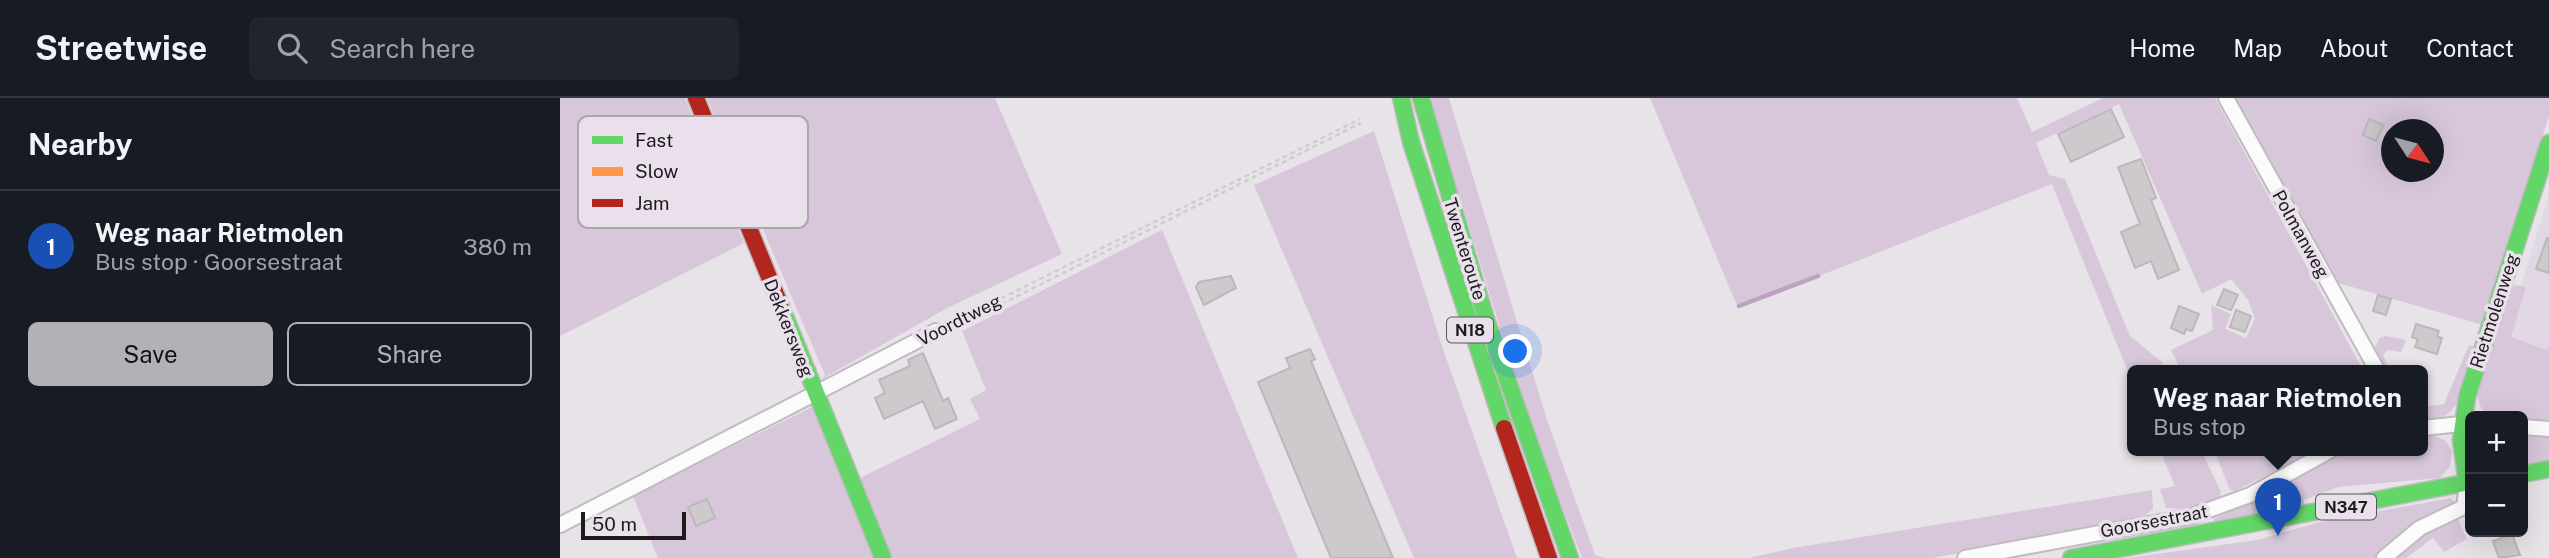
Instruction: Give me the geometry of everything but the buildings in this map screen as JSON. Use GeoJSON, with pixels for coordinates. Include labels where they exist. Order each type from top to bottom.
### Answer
{"type":"FeatureCollection","features":[{"type":"Feature","properties":{"kind":"main road","name":"Dekkersweg"},"geometry":{"type":"LineString","coordinates":[[696,98],[703,116]]}},
{"type":"Feature","properties":{"kind":"main road","name":"Twenteroute"},"geometry":{"type":"LineString","coordinates":[[1401,98],[1411,142],[1471,332],[1549,558]]}},
{"type":"Feature","properties":{"kind":"main road","name":"Twenteroute"},"geometry":{"type":"LineString","coordinates":[[1421,98],[1486,319],[1570,558]]}},
{"type":"Feature","properties":{"kind":"main road","name":"Rietmolenweg"},"geometry":{"type":"LineString","coordinates":[[2466,411],[2467,397],[2549,143]]}},
{"type":"Feature","properties":{"kind":"main road","name":"Dekkersweg"},"geometry":{"type":"LineString","coordinates":[[748,228],[883,558]]}},
{"type":"Feature","properties":{"kind":"main road"},"geometry":{"type":"LineString","coordinates":[[2528,473],[2549,470]]}},
{"type":"Feature","properties":{"kind":"main road","name":"Goorsestraat"},"geometry":{"type":"LineString","coordinates":[[2071,558],[2465,484]]}},
{"type":"Feature","properties":{"kind":"street","name":"Polmanweg"},"geometry":{"type":"LineString","coordinates":[[2226,98],[2374,365]]}},
{"type":"Feature","properties":{"kind":"street","name":"Voordtweg"},"geometry":{"type":"LineString","coordinates":[[560,525],[936,331]]}},
{"type":"Feature","properties":{"kind":"street"},"geometry":{"type":"LineString","coordinates":[[2428,427],[2465,422]]}},
{"type":"Feature","properties":{"kind":"street"},"geometry":{"type":"LineString","coordinates":[[2528,427],[2549,429]]}},
{"type":"Feature","properties":{"kind":"street","name":"Goorsestraat"},"geometry":{"type":"LineString","coordinates":[[1965,558],[2192,516],[2250,495],[2321,456]]}},
{"type":"Feature","properties":{"kind":"street"},"geometry":{"type":"LineString","coordinates":[[2384,558],[2418,530],[2464,507],[2465,502]]}},
{"type":"Feature","properties":{"kind":"path"},"geometry":{"type":"LineString","coordinates":[[725,98],[733,116]]}},
{"type":"Feature","properties":{"kind":"path"},"geometry":{"type":"LineString","coordinates":[[936,331],[946,332],[1361,121]]}},
{"type":"Feature","properties":{"kind":"path"},"geometry":{"type":"LineString","coordinates":[[780,228],[844,379]]}},
{"type":"Feature","properties":{"kind":"path"},"geometry":{"type":"LineString","coordinates":[[2331,456],[2339,486]]}},
{"type":"Feature","properties":{"kind":"path"},"geometry":{"type":"LineString","coordinates":[[2259,542],[2414,515],[2418,530]]}},
{"type":"Feature","properties":{"kind":"shaded area"},"geometry":{"type":"Polygon","coordinates":[[[560,98],[685,98],[692,116],[578,116],[578,228],[738,228],[744,243],[560,336],[560,98]]]}},
{"type":"Feature","properties":{"kind":"shaded area"},"geometry":{"type":"Polygon","coordinates":[[[707,98],[995,98],[1062,254],[947,308],[822,379],[825,375],[762,228],[808,228],[808,116],[715,116],[707,98]]]}},
{"type":"Feature","properties":{"kind":"shaded area"},"geometry":{"type":"Polygon","coordinates":[[[1430,98],[1449,98],[1547,420],[1595,555],[1605,558],[1582,558],[1525,410],[1430,98]]]}},
{"type":"Feature","properties":{"kind":"shaded area"},"geometry":{"type":"Polygon","coordinates":[[[1650,98],[2017,98],[2032,132],[2103,98],[2215,98],[2360,365],[2178,365],[2171,350],[2213,330],[2211,305],[2231,314],[2225,329],[2246,338],[2255,318],[2248,300],[2231,279],[2202,294],[2119,104],[2036,143],[2049,175],[2065,179],[2130,336],[2163,365],[2127,365],[2127,369],[2052,184],[1738,308],[1650,98]]]}},
{"type":"Feature","properties":{"kind":"shaded area"},"geometry":{"type":"Polygon","coordinates":[[[2233,98],[2549,98],[2549,116],[2483,325],[2335,282],[2233,98]]]}},
{"type":"Feature","properties":{"kind":"shaded area"},"geometry":{"type":"Polygon","coordinates":[[[1374,131],[1444,352],[1517,558],[1414,558],[1254,185],[1374,131]]]}},
{"type":"Feature","properties":{"kind":"shaded area"},"geometry":{"type":"Polygon","coordinates":[[[2549,195],[2549,405],[2493,374],[2549,195]]]}},
{"type":"Feature","properties":{"kind":"shaded area"},"geometry":{"type":"Polygon","coordinates":[[[1162,230],[1298,558],[893,558],[860,478],[980,419],[970,399],[986,390],[962,331],[1162,230]]]}},
{"type":"Feature","properties":{"kind":"shaded area"},"geometry":{"type":"Polygon","coordinates":[[[2511,287],[2526,287],[2511,337],[2547,350],[2549,345],[2549,425],[2528,423],[2528,411],[2484,411],[2477,396],[2511,287]]]}},
{"type":"Feature","properties":{"kind":"shaded area"},"geometry":{"type":"Polygon","coordinates":[[[2386,336],[2406,340],[2401,352],[2388,350],[2383,354],[2387,365],[2379,365],[2372,352],[2380,338],[2386,336]]]}},
{"type":"Feature","properties":{"kind":"shaded area"},"geometry":{"type":"Polygon","coordinates":[[[2469,345],[2476,347],[2466,384],[2455,406],[2446,415],[2428,420],[2428,406],[2444,404],[2469,345]]]}},
{"type":"Feature","properties":{"kind":"shaded area"},"geometry":{"type":"Polygon","coordinates":[[[812,407],[875,558],[658,558],[633,496],[812,407]]]}},
{"type":"Feature","properties":{"kind":"shaded area"},"geometry":{"type":"Polygon","coordinates":[[[2528,433],[2549,435],[2549,460],[2528,463],[2528,433]]]}},
{"type":"Feature","properties":{"kind":"shaded area"},"geometry":{"type":"Polygon","coordinates":[[[2428,436],[2445,440],[2452,451],[2450,466],[2440,478],[2338,487],[2304,500],[2304,504],[2214,524],[2214,518],[2250,503],[2333,456],[2428,456],[2428,436]]]}},
{"type":"Feature","properties":{"kind":"shaded area"},"geometry":{"type":"Polygon","coordinates":[[[2162,456],[2204,456],[2221,492],[2219,498],[2188,509],[2166,508],[2160,489],[2175,486],[2162,456]]]}},
{"type":"Feature","properties":{"kind":"shaded area"},"geometry":{"type":"Polygon","coordinates":[[[2216,456],[2304,456],[2235,491],[2230,490],[2216,456]]]}},
{"type":"Feature","properties":{"kind":"shaded area"},"geometry":{"type":"Polygon","coordinates":[[[2152,490],[2153,509],[2139,520],[1932,558],[1749,558],[1793,548],[2152,490]]]}},
{"type":"Feature","properties":{"kind":"shaded area"},"geometry":{"type":"Polygon","coordinates":[[[2451,498],[2455,503],[2376,558],[2128,558],[2257,540],[2320,522],[2451,498]]]}},
{"type":"Feature","properties":{"kind":"shaded area"},"geometry":{"type":"Polygon","coordinates":[[[2457,517],[2467,539],[2444,552],[2433,538],[2406,558],[2393,558],[2417,537],[2457,517]]]}},
{"type":"Feature","properties":{"kind":"waterway"},"geometry":{"type":"LineString","coordinates":[[1739,306],[1818,276]]}},
{"type":"Feature","properties":{"kind":"traffic: fast"},"geometry":{"type":"LineString","coordinates":[[1401,98],[1411,142],[1504,428]]}},
{"type":"Feature","properties":{"kind":"traffic: fast"},"geometry":{"type":"LineString","coordinates":[[1421,98],[1486,319],[1570,558]]}},
{"type":"Feature","properties":{"kind":"traffic: fast"},"geometry":{"type":"LineString","coordinates":[[2466,474],[2461,440],[2467,397],[2549,143]]}},
{"type":"Feature","properties":{"kind":"traffic: fast"},"geometry":{"type":"LineString","coordinates":[[780,304],[883,558]]}},
{"type":"Feature","properties":{"kind":"traffic: fast"},"geometry":{"type":"LineString","coordinates":[[2528,473],[2549,469]]}},
{"type":"Feature","properties":{"kind":"traffic: fast"},"geometry":{"type":"LineString","coordinates":[[2071,558],[2465,483]]}},
{"type":"Feature","properties":{"kind":"traffic: jam"},"geometry":{"type":"LineString","coordinates":[[696,98],[703,116]]}},
{"type":"Feature","properties":{"kind":"traffic: jam"},"geometry":{"type":"LineString","coordinates":[[749,228],[780,304]]}},
{"type":"Feature","properties":{"kind":"traffic: jam"},"geometry":{"type":"LineString","coordinates":[[1504,428],[1549,558]]}},
{"type":"Feature","properties":{"kind":"place","name":"Weg naar Rietmolen"},"geometry":{"type":"Point","coordinates":[2278,536]}}]}
